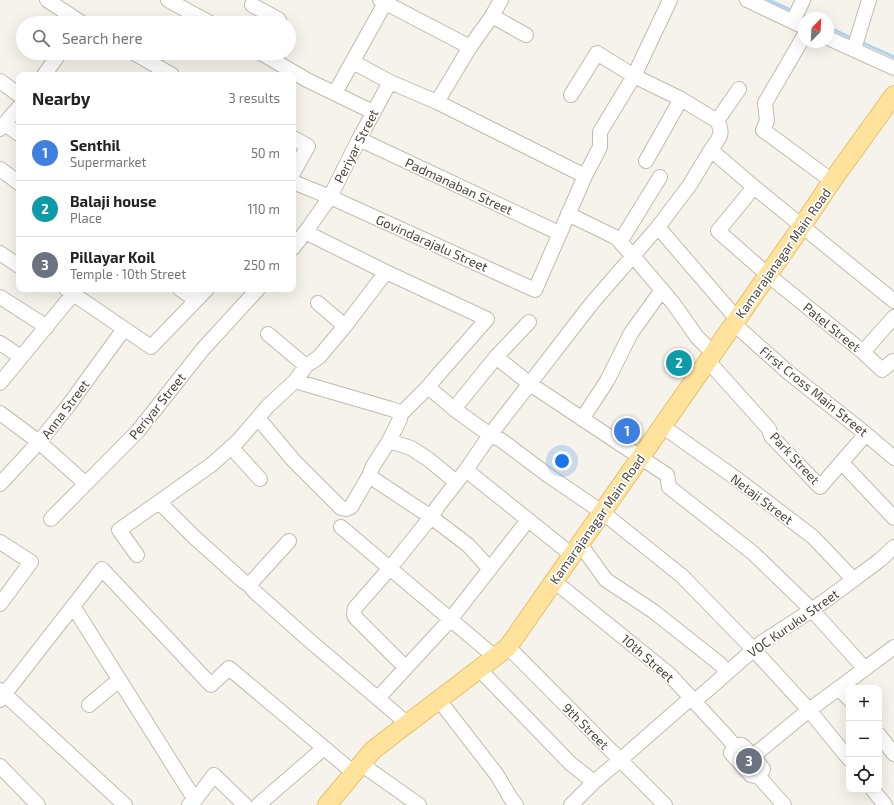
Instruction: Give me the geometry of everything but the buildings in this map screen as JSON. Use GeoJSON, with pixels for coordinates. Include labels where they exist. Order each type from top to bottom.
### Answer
{"type":"FeatureCollection","features":[{"type":"Feature","properties":{"kind":"main road","name":"Kamarajanagar Main Road"},"geometry":{"type":"LineString","coordinates":[[327,805],[373,750],[501,652],[576,550],[832,181],[894,95]]}},
{"type":"Feature","properties":{"kind":"street"},"geometry":{"type":"LineString","coordinates":[[47,0],[71,16]]}},
{"type":"Feature","properties":{"kind":"street"},"geometry":{"type":"LineString","coordinates":[[168,0],[197,16]]}},
{"type":"Feature","properties":{"kind":"street"},"geometry":{"type":"LineString","coordinates":[[559,233],[600,147],[600,132],[634,76],[670,0]]}},
{"type":"Feature","properties":{"kind":"street"},"geometry":{"type":"LineString","coordinates":[[747,0],[798,24]]}},
{"type":"Feature","properties":{"kind":"street"},"geometry":{"type":"LineString","coordinates":[[856,43],[869,0]]}},
{"type":"Feature","properties":{"kind":"street"},"geometry":{"type":"LineString","coordinates":[[335,93],[353,62],[383,1],[470,47]]}},
{"type":"Feature","properties":{"kind":"street"},"geometry":{"type":"LineString","coordinates":[[252,4],[273,16]]}},
{"type":"Feature","properties":{"kind":"street"},"geometry":{"type":"LineString","coordinates":[[437,102],[494,5],[526,35]]}},
{"type":"Feature","properties":{"kind":"street"},"geometry":{"type":"LineString","coordinates":[[834,39],[856,43],[894,68]]}},
{"type":"Feature","properties":{"kind":"street"},"geometry":{"type":"LineString","coordinates":[[798,46],[764,103],[768,121],[763,130],[832,181]]}},
{"type":"Feature","properties":{"kind":"street"},"geometry":{"type":"LineString","coordinates":[[406,668],[354,616],[355,608],[390,568],[431,517],[466,470],[490,434],[598,297],[658,227],[689,186],[720,136],[720,127],[717,122],[681,99],[634,76],[597,53],[571,95]]}},
{"type":"Feature","properties":{"kind":"street"},"geometry":{"type":"LineString","coordinates":[[46,72],[55,60]]}},
{"type":"Feature","properties":{"kind":"street"},"geometry":{"type":"LineString","coordinates":[[146,60],[167,72]]}},
{"type":"Feature","properties":{"kind":"street"},"geometry":{"type":"LineString","coordinates":[[273,60],[293,72]]}},
{"type":"Feature","properties":{"kind":"street"},"geometry":{"type":"LineString","coordinates":[[353,62],[390,82],[437,102],[585,176]]}},
{"type":"Feature","properties":{"kind":"street"},"geometry":{"type":"LineString","coordinates":[[296,74],[373,112]]}},
{"type":"Feature","properties":{"kind":"street"},"geometry":{"type":"LineString","coordinates":[[0,81],[16,93]]}},
{"type":"Feature","properties":{"kind":"street","name":"Periyar Street"},"geometry":{"type":"LineString","coordinates":[[296,244],[330,197],[390,82]]}},
{"type":"Feature","properties":{"kind":"street"},"geometry":{"type":"LineString","coordinates":[[717,122],[739,89]]}},
{"type":"Feature","properties":{"kind":"street"},"geometry":{"type":"LineString","coordinates":[[646,161],[681,99]]}},
{"type":"Feature","properties":{"kind":"street"},"geometry":{"type":"LineString","coordinates":[[16,110],[2,126],[16,133]]}},
{"type":"Feature","properties":{"kind":"street","name":"Padmanaban Street"},"geometry":{"type":"LineString","coordinates":[[359,139],[559,233]]}},
{"type":"Feature","properties":{"kind":"street"},"geometry":{"type":"LineString","coordinates":[[296,140],[308,146],[296,168]]}},
{"type":"Feature","properties":{"kind":"street"},"geometry":{"type":"LineString","coordinates":[[712,150],[754,187],[894,301]]}},
{"type":"Feature","properties":{"kind":"street"},"geometry":{"type":"LineString","coordinates":[[0,169],[16,182]]}},
{"type":"Feature","properties":{"kind":"street"},"geometry":{"type":"LineString","coordinates":[[620,242],[660,178]]}},
{"type":"Feature","properties":{"kind":"street","name":"Govindarajalu Street"},"geometry":{"type":"LineString","coordinates":[[296,183],[330,197],[535,290],[559,233]]}},
{"type":"Feature","properties":{"kind":"street","name":"Patel Street"},"geometry":{"type":"LineString","coordinates":[[754,187],[718,231],[768,275],[863,352],[882,370],[893,361],[894,362]]}},
{"type":"Feature","properties":{"kind":"street"},"geometry":{"type":"LineString","coordinates":[[568,214],[617,238],[673,303],[711,357]]}},
{"type":"Feature","properties":{"kind":"street","name":"First Cross Main Street"},"geometry":{"type":"LineString","coordinates":[[658,227],[735,322],[790,373],[894,458]]}},
{"type":"Feature","properties":{"kind":"street"},"geometry":{"type":"LineString","coordinates":[[258,418],[294,461],[341,508],[346,509],[351,506],[369,476],[373,466],[389,442],[401,414],[428,387],[487,319],[305,232]]}},
{"type":"Feature","properties":{"kind":"street"},"geometry":{"type":"LineString","coordinates":[[0,253],[16,264]]}},
{"type":"Feature","properties":{"kind":"street"},"geometry":{"type":"LineString","coordinates":[[137,555],[119,530],[211,465],[231,448],[268,406],[295,381],[306,366],[319,357],[386,272]]}},
{"type":"Feature","properties":{"kind":"street"},"geometry":{"type":"LineString","coordinates":[[582,419],[607,381],[631,333],[662,290]]}},
{"type":"Feature","properties":{"kind":"street"},"geometry":{"type":"LineString","coordinates":[[0,383],[47,327],[69,292]]}},
{"type":"Feature","properties":{"kind":"street"},"geometry":{"type":"LineString","coordinates":[[71,292],[151,347],[204,292]]}},
{"type":"Feature","properties":{"kind":"street"},"geometry":{"type":"LineString","coordinates":[[184,292],[196,300]]}},
{"type":"Feature","properties":{"kind":"street","name":"Periyar Street"},"geometry":{"type":"LineString","coordinates":[[50,519],[138,431],[203,349],[255,292]]}},
{"type":"Feature","properties":{"kind":"street"},"geometry":{"type":"LineString","coordinates":[[0,297],[47,327]]}},
{"type":"Feature","properties":{"kind":"street"},"geometry":{"type":"LineString","coordinates":[[318,303],[344,326]]}},
{"type":"Feature","properties":{"kind":"street"},"geometry":{"type":"LineString","coordinates":[[863,352],[894,317]]}},
{"type":"Feature","properties":{"kind":"street"},"geometry":{"type":"LineString","coordinates":[[454,409],[496,357],[528,322]]}},
{"type":"Feature","properties":{"kind":"street","name":"Anna Street"},"geometry":{"type":"LineString","coordinates":[[0,484],[39,442],[68,406],[124,329]]}},
{"type":"Feature","properties":{"kind":"street"},"geometry":{"type":"LineString","coordinates":[[268,334],[306,366]]}},
{"type":"Feature","properties":{"kind":"street"},"geometry":{"type":"LineString","coordinates":[[0,343],[21,357]]}},
{"type":"Feature","properties":{"kind":"street"},"geometry":{"type":"LineString","coordinates":[[496,357],[530,384],[667,475],[669,487],[753,553],[812,610],[865,669]]}},
{"type":"Feature","properties":{"kind":"street","name":"Park Street"},"geometry":{"type":"LineString","coordinates":[[711,357],[769,429],[771,436],[820,487],[866,434]]}},
{"type":"Feature","properties":{"kind":"street"},"geometry":{"type":"LineString","coordinates":[[295,381],[391,409],[401,414]]}},
{"type":"Feature","properties":{"kind":"street"},"geometry":{"type":"LineString","coordinates":[[428,387],[454,409],[602,512],[682,576],[754,650],[809,710],[847,757]]}},
{"type":"Feature","properties":{"kind":"street"},"geometry":{"type":"LineString","coordinates":[[0,412],[39,442],[86,484]]}},
{"type":"Feature","properties":{"kind":"street","name":"Netaji Street"},"geometry":{"type":"LineString","coordinates":[[662,426],[737,480],[812,537],[854,580]]}},
{"type":"Feature","properties":{"kind":"street"},"geometry":{"type":"LineString","coordinates":[[389,442],[411,448],[428,459],[456,482]]}},
{"type":"Feature","properties":{"kind":"street"},"geometry":{"type":"LineString","coordinates":[[231,448],[260,479]]}},
{"type":"Feature","properties":{"kind":"street"},"geometry":{"type":"LineString","coordinates":[[842,463],[894,518]]}},
{"type":"Feature","properties":{"kind":"street"},"geometry":{"type":"LineString","coordinates":[[466,470],[528,520],[576,550],[606,580],[653,611],[720,664],[727,672]]}},
{"type":"Feature","properties":{"kind":"street"},"geometry":{"type":"LineString","coordinates":[[369,476],[431,517],[468,545],[490,569]]}},
{"type":"Feature","properties":{"kind":"street"},"geometry":{"type":"LineString","coordinates":[[159,502],[193,536],[243,581],[408,724]]}},
{"type":"Feature","properties":{"kind":"street"},"geometry":{"type":"LineString","coordinates":[[378,698],[450,620],[528,520]]}},
{"type":"Feature","properties":{"kind":"street","name":"9th Street"},"geometry":{"type":"LineString","coordinates":[[341,526],[450,620],[501,652],[620,760],[665,805]]}},
{"type":"Feature","properties":{"kind":"street"},"geometry":{"type":"LineString","coordinates":[[249,585],[289,541]]}},
{"type":"Feature","properties":{"kind":"street"},"geometry":{"type":"LineString","coordinates":[[0,542],[31,562],[0,604]]}},
{"type":"Feature","properties":{"kind":"street","name":"VOC Kuruku Street"},"geometry":{"type":"LineString","coordinates":[[571,805],[594,782],[762,643],[854,580],[894,547]]}},
{"type":"Feature","properties":{"kind":"street"},"geometry":{"type":"LineString","coordinates":[[125,805],[1,695],[102,569],[211,685],[229,668],[324,748],[419,805]]}},
{"type":"Feature","properties":{"kind":"street","name":"10th Street"},"geometry":{"type":"LineString","coordinates":[[554,581],[668,674],[734,745],[742,745],[753,756],[763,769],[759,777]]}},
{"type":"Feature","properties":{"kind":"street"},"geometry":{"type":"LineString","coordinates":[[73,606],[192,803],[214,775],[245,805]]}},
{"type":"Feature","properties":{"kind":"street"},"geometry":{"type":"LineString","coordinates":[[753,756],[809,710],[894,647]]}},
{"type":"Feature","properties":{"kind":"street"},"geometry":{"type":"LineString","coordinates":[[479,670],[571,764],[594,782]]}},
{"type":"Feature","properties":{"kind":"street"},"geometry":{"type":"LineString","coordinates":[[88,706],[119,680]]}},
{"type":"Feature","properties":{"kind":"street"},"geometry":{"type":"LineString","coordinates":[[839,688],[846,696]]}},
{"type":"Feature","properties":{"kind":"street"},"geometry":{"type":"LineString","coordinates":[[438,700],[497,775],[516,805]]}},
{"type":"Feature","properties":{"kind":"street"},"geometry":{"type":"LineString","coordinates":[[882,739],[894,754]]}},
{"type":"Feature","properties":{"kind":"street","name":"10th Street"},"geometry":{"type":"LineString","coordinates":[[734,745],[731,753],[751,775],[759,777],[784,805]]}},
{"type":"Feature","properties":{"kind":"street"},"geometry":{"type":"LineString","coordinates":[[258,805],[324,748]]}},
{"type":"Feature","properties":{"kind":"street"},"geometry":{"type":"LineString","coordinates":[[0,766],[38,805]]}},
{"type":"Feature","properties":{"kind":"street"},"geometry":{"type":"LineString","coordinates":[[875,793],[885,805]]}},
{"type":"Feature","properties":{"kind":"waterway"},"geometry":{"type":"LineString","coordinates":[[769,0],[793,11]]}},
{"type":"Feature","properties":{"kind":"waterway"},"geometry":{"type":"LineString","coordinates":[[834,30],[854,39]]}},
{"type":"Feature","properties":{"kind":"waterway"},"geometry":{"type":"LineString","coordinates":[[861,42],[894,57]]}},
{"type":"Feature","properties":{"kind":"place","name":"Balaji house"},"geometry":{"type":"Point","coordinates":[679,363]}},
{"type":"Feature","properties":{"kind":"place","name":"Senthil"},"geometry":{"type":"Point","coordinates":[627,431]}},
{"type":"Feature","properties":{"kind":"place","name":"Pillayar Koil"},"geometry":{"type":"Point","coordinates":[749,761]}}]}
